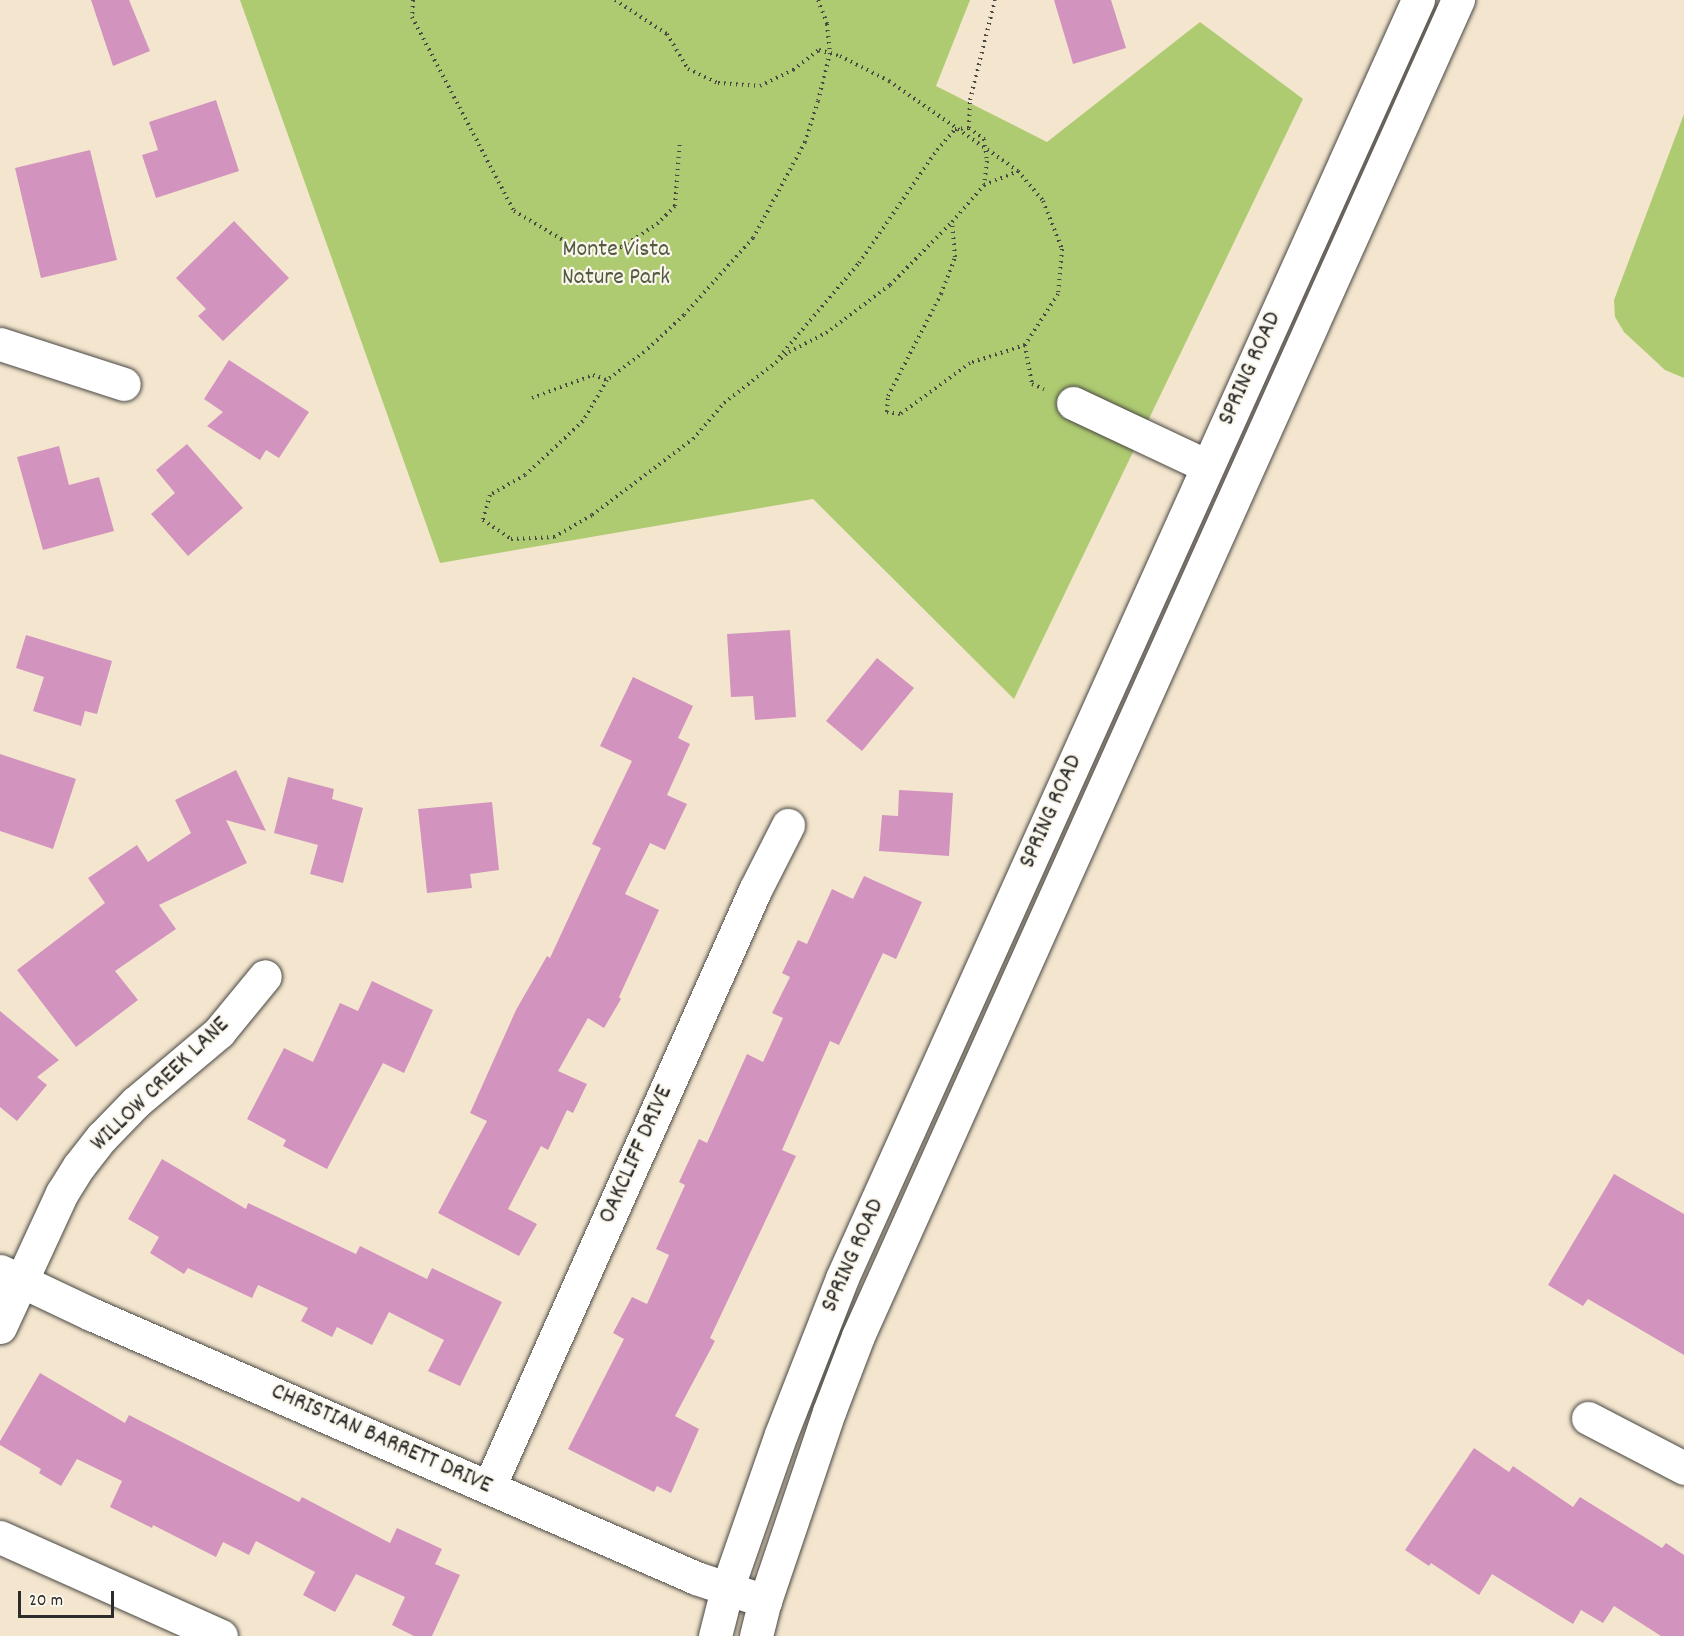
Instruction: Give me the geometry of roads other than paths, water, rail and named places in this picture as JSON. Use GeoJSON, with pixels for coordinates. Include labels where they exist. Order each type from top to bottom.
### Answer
{"type":"FeatureCollection","features":[{"type":"Feature","properties":{"kind":"main road","name":"SPRING ROAD"},"geometry":{"type":"LineString","coordinates":[[715,1636],[727,1589],[781,1434],[842,1278],[1418,0]]}},
{"type":"Feature","properties":{"kind":"main road","name":"SPRING ROAD"},"geometry":{"type":"LineString","coordinates":[[756,1636],[765,1601],[858,1336],[1458,0]]}},
{"type":"Feature","properties":{"kind":"main road"},"geometry":{"type":"LineString","coordinates":[[0,344],[124,384]]}},
{"type":"Feature","properties":{"kind":"main road"},"geometry":{"type":"LineString","coordinates":[[1073,402],[1207,466]]}},
{"type":"Feature","properties":{"kind":"main road","name":"OAKCLIFF DRIVE"},"geometry":{"type":"LineString","coordinates":[[489,1488],[755,890],[788,825]]}},
{"type":"Feature","properties":{"kind":"main road","name":"WILLOW CREEK LANE"},"geometry":{"type":"LineString","coordinates":[[0,1327],[10,1276],[62,1193],[102,1137],[136,1102],[219,1032],[265,976]]}},
{"type":"Feature","properties":{"kind":"main road","name":"CHRISTIAN BARRETT DRIVE"},"geometry":{"type":"LineString","coordinates":[[10,1276],[489,1488],[727,1589],[765,1601]]}},
{"type":"Feature","properties":{"kind":"main road"},"geometry":{"type":"LineString","coordinates":[[1588,1418],[1684,1468]]}},
{"type":"Feature","properties":{"kind":"main road"},"geometry":{"type":"LineString","coordinates":[[0,1537],[222,1636]]}},
{"type":"Feature","properties":{"kind":"park label","name":"Monte Vista Nature Park"},"geometry":{"type":"Point","coordinates":[616,265]}}]}
